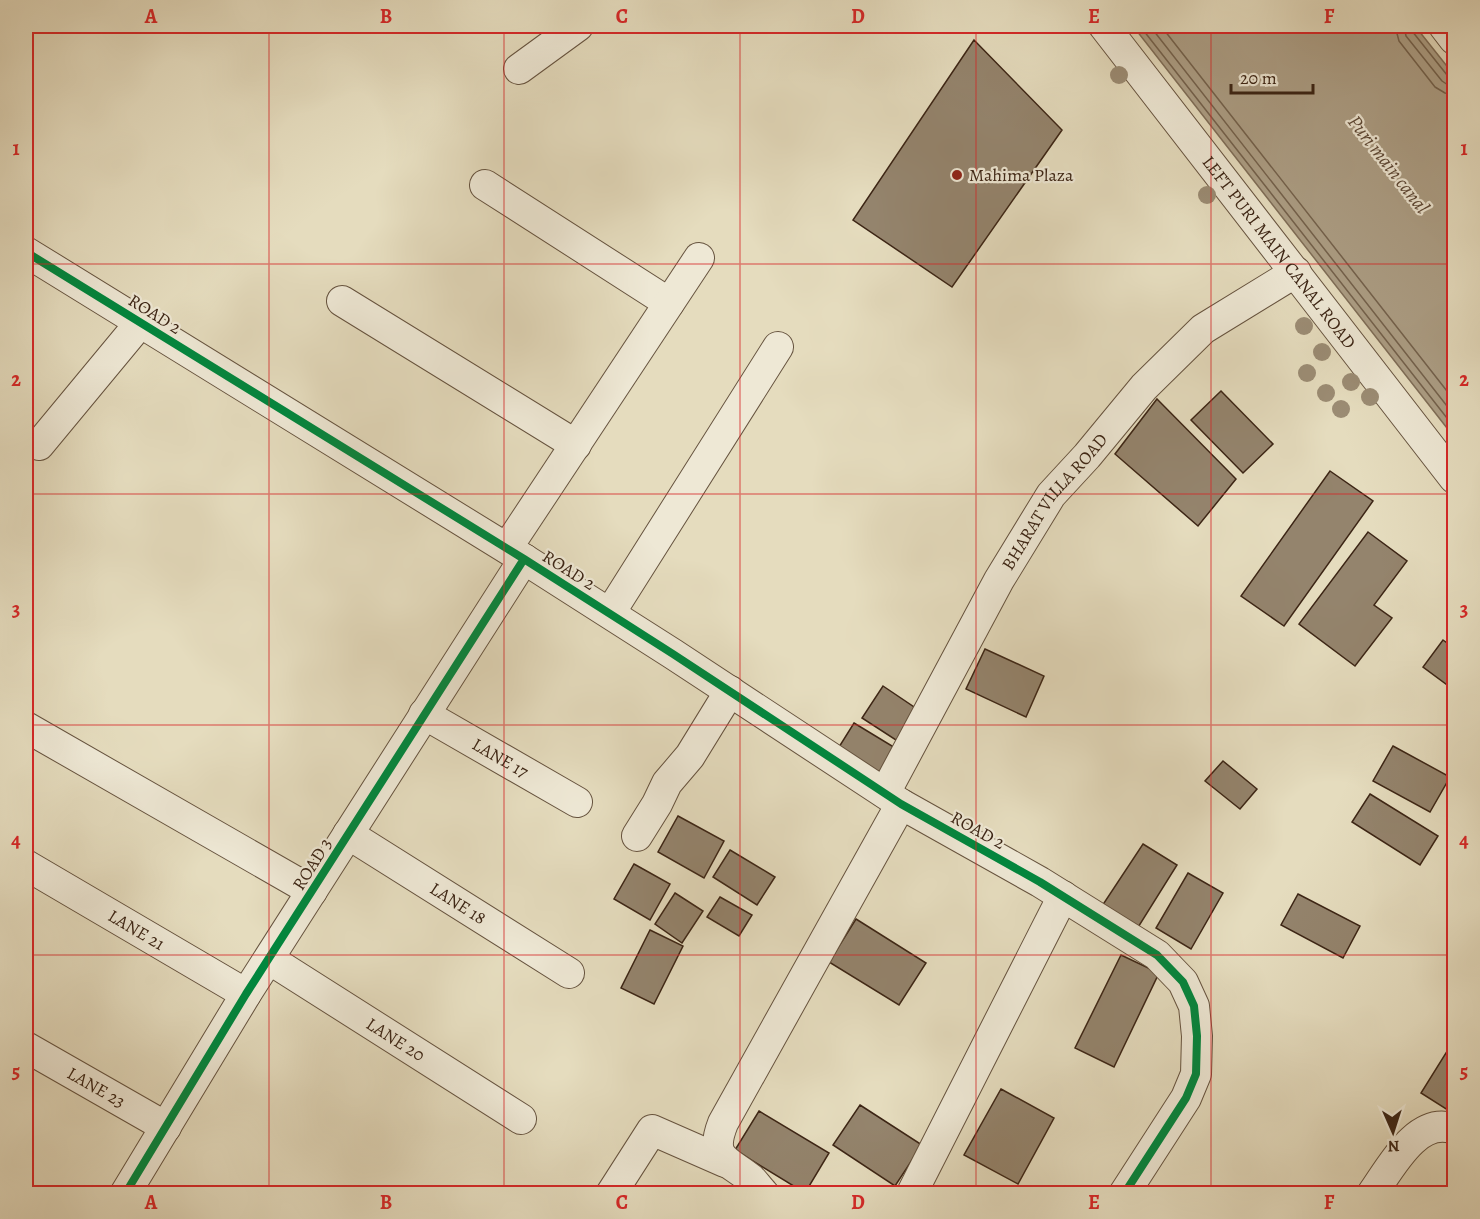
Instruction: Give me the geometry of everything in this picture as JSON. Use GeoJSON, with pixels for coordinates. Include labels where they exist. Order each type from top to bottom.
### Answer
{"type":"FeatureCollection","features":[{"type":"Feature","properties":{"kind":"street"},"geometry":{"type":"LineString","coordinates":[[519,69],[578,26]]}},
{"type":"Feature","properties":{"kind":"street","name":"LEFT PURI MAIN CANAL ROAD"},"geometry":{"type":"LineString","coordinates":[[1104,26],[1455,478]]}},
{"type":"Feature","properties":{"kind":"street"},"geometry":{"type":"LineString","coordinates":[[1444,26],[1455,39]]}},
{"type":"Feature","properties":{"kind":"street"},"geometry":{"type":"LineString","coordinates":[[485,185],[669,303]]}},
{"type":"Feature","properties":{"kind":"street","name":"ROAD 2"},"geometry":{"type":"LineString","coordinates":[[26,252],[610,613],[893,799],[1063,896],[1157,955],[1184,982],[1194,1006],[1197,1036],[1196,1074],[1186,1098],[1124,1194]]}},
{"type":"Feature","properties":{"kind":"street","name":"ROAD 3"},"geometry":{"type":"LineString","coordinates":[[127,1191],[246,994],[424,714],[576,445],[699,258]]}},
{"type":"Feature","properties":{"kind":"street","name":"BHARAT VILLA ROAD"},"geometry":{"type":"LineString","coordinates":[[725,1162],[718,1151],[718,1137],[723,1123],[893,799],[999,580],[1051,495],[1087,456],[1144,387],[1203,329],[1296,272]]}},
{"type":"Feature","properties":{"kind":"street"},"geometry":{"type":"LineString","coordinates":[[342,302],[576,445]]}},
{"type":"Feature","properties":{"kind":"street"},"geometry":{"type":"LineString","coordinates":[[39,445],[141,323]]}},
{"type":"Feature","properties":{"kind":"street"},"geometry":{"type":"LineString","coordinates":[[610,613],[778,347]]}},
{"type":"Feature","properties":{"kind":"street"},"geometry":{"type":"LineString","coordinates":[[637,836],[667,783],[690,756],[730,691]]}},
{"type":"Feature","properties":{"kind":"street","name":"LANE 17"},"geometry":{"type":"LineString","coordinates":[[424,714],[577,802]]}},
{"type":"Feature","properties":{"kind":"street"},"geometry":{"type":"LineString","coordinates":[[26,727],[312,891]]}},
{"type":"Feature","properties":{"kind":"street","name":"LANE 18"},"geometry":{"type":"LineString","coordinates":[[348,834],[569,974]]}},
{"type":"Feature","properties":{"kind":"street","name":"LANE 21"},"geometry":{"type":"LineString","coordinates":[[26,865],[246,994]]}},
{"type":"Feature","properties":{"kind":"street"},"geometry":{"type":"LineString","coordinates":[[913,1191],[1063,896]]}},
{"type":"Feature","properties":{"kind":"street","name":"LANE 20"},"geometry":{"type":"LineString","coordinates":[[269,959],[521,1119]]}},
{"type":"Feature","properties":{"kind":"street","name":"LANE 23"},"geometry":{"type":"LineString","coordinates":[[26,1047],[166,1127]]}},
{"type":"Feature","properties":{"kind":"street"},"geometry":{"type":"LineString","coordinates":[[1372,1194],[1416,1135],[1432,1127],[1455,1129]]}},
{"type":"Feature","properties":{"kind":"street"},"geometry":{"type":"LineString","coordinates":[[612,1194],[652,1130],[725,1162],[752,1180],[764,1194]]}},
{"type":"Feature","properties":{"kind":"water","name":"Puri main canal"},"geometry":{"type":"Polygon","coordinates":[[[1133,26],[1415,26],[1454,75],[1454,437],[1133,26]]]}},
{"type":"Feature","properties":{"kind":"building","name":"Mahima Plaza"},"geometry":{"type":"Polygon","coordinates":[[[974,40],[1062,130],[952,287],[853,220],[974,40]]]}},
{"type":"Feature","properties":{"kind":"building"},"geometry":{"type":"Polygon","coordinates":[[[1221,391],[1273,444],[1243,473],[1191,420],[1221,391]]]}},
{"type":"Feature","properties":{"kind":"building"},"geometry":{"type":"Polygon","coordinates":[[[1157,399],[1236,479],[1198,526],[1115,454],[1157,399]]]}},
{"type":"Feature","properties":{"kind":"building"},"geometry":{"type":"Polygon","coordinates":[[[1330,471],[1373,501],[1284,626],[1241,596],[1330,471]]]}},
{"type":"Feature","properties":{"kind":"building"},"geometry":{"type":"Polygon","coordinates":[[[1368,532],[1407,561],[1374,605],[1392,618],[1355,666],[1299,624],[1368,532]]]}},
{"type":"Feature","properties":{"kind":"building"},"geometry":{"type":"Polygon","coordinates":[[[1443,640],[1454,648],[1454,690],[1423,667],[1443,640]]]}},
{"type":"Feature","properties":{"kind":"building"},"geometry":{"type":"Polygon","coordinates":[[[985,649],[1044,676],[1026,717],[966,689],[985,649]]]}},
{"type":"Feature","properties":{"kind":"building"},"geometry":{"type":"Polygon","coordinates":[[[883,686],[920,711],[899,742],[862,718],[883,686]]]}},
{"type":"Feature","properties":{"kind":"building"},"geometry":{"type":"Polygon","coordinates":[[[854,723],[897,749],[882,774],[839,747],[854,723]]]}},
{"type":"Feature","properties":{"kind":"building"},"geometry":{"type":"Polygon","coordinates":[[[1393,746],[1450,777],[1430,812],[1373,781],[1393,746]]]}},
{"type":"Feature","properties":{"kind":"building"},"geometry":{"type":"Polygon","coordinates":[[[1223,761],[1257,789],[1240,809],[1205,781],[1223,761]]]}},
{"type":"Feature","properties":{"kind":"building"},"geometry":{"type":"Polygon","coordinates":[[[1370,794],[1438,836],[1420,865],[1352,822],[1370,794]]]}},
{"type":"Feature","properties":{"kind":"building"},"geometry":{"type":"Polygon","coordinates":[[[678,816],[724,841],[704,878],[658,852],[678,816]]]}},
{"type":"Feature","properties":{"kind":"building"},"geometry":{"type":"Polygon","coordinates":[[[1143,844],[1177,865],[1137,929],[1102,906],[1143,844]]]}},
{"type":"Feature","properties":{"kind":"building"},"geometry":{"type":"Polygon","coordinates":[[[730,850],[775,877],[757,905],[713,877],[730,850]]]}},
{"type":"Feature","properties":{"kind":"building"},"geometry":{"type":"Polygon","coordinates":[[[634,864],[670,884],[650,920],[614,899],[634,864]]]}},
{"type":"Feature","properties":{"kind":"building"},"geometry":{"type":"Polygon","coordinates":[[[1188,873],[1223,893],[1191,949],[1156,928],[1188,873]]]}},
{"type":"Feature","properties":{"kind":"building"},"geometry":{"type":"Polygon","coordinates":[[[675,893],[703,911],[682,943],[655,924],[675,893]]]}},
{"type":"Feature","properties":{"kind":"building"},"geometry":{"type":"Polygon","coordinates":[[[1298,894],[1360,926],[1343,958],[1281,925],[1298,894]]]}},
{"type":"Feature","properties":{"kind":"building"},"geometry":{"type":"Polygon","coordinates":[[[720,897],[752,915],[739,936],[707,917],[720,897]]]}},
{"type":"Feature","properties":{"kind":"building"},"geometry":{"type":"Polygon","coordinates":[[[856,919],[926,963],[899,1005],[829,962],[856,919]]]}},
{"type":"Feature","properties":{"kind":"building"},"geometry":{"type":"Polygon","coordinates":[[[650,930],[683,946],[654,1004],[621,988],[650,930]]]}},
{"type":"Feature","properties":{"kind":"building"},"geometry":{"type":"Polygon","coordinates":[[[1121,955],[1159,973],[1114,1067],[1075,1048],[1121,955]]]}},
{"type":"Feature","properties":{"kind":"building"},"geometry":{"type":"Polygon","coordinates":[[[1454,1040],[1454,1114],[1421,1093],[1454,1040]]]}},
{"type":"Feature","properties":{"kind":"building"},"geometry":{"type":"Polygon","coordinates":[[[1001,1089],[1054,1118],[1018,1184],[964,1155],[1001,1089]]]}},
{"type":"Feature","properties":{"kind":"building"},"geometry":{"type":"Polygon","coordinates":[[[860,1105],[922,1145],[895,1186],[833,1145],[860,1105]]]}},
{"type":"Feature","properties":{"kind":"building"},"geometry":{"type":"Polygon","coordinates":[[[759,1111],[829,1153],[805,1193],[735,1150],[759,1111]]]}},
{"type":"Feature","properties":{"kind":"cycle path"},"geometry":{"type":"LineString","coordinates":[[26,252],[524,559],[901,804],[1040,882],[1157,955],[1183,982],[1194,1006],[1197,1036],[1196,1074],[1186,1098],[1124,1194]]}},
{"type":"Feature","properties":{"kind":"cycle path"},"geometry":{"type":"LineString","coordinates":[[125,1194],[246,994],[524,559]]}},
{"type":"Feature","properties":{"kind":"place","name":"Mahima Plaza"},"geometry":{"type":"Point","coordinates":[957,175]}}]}
